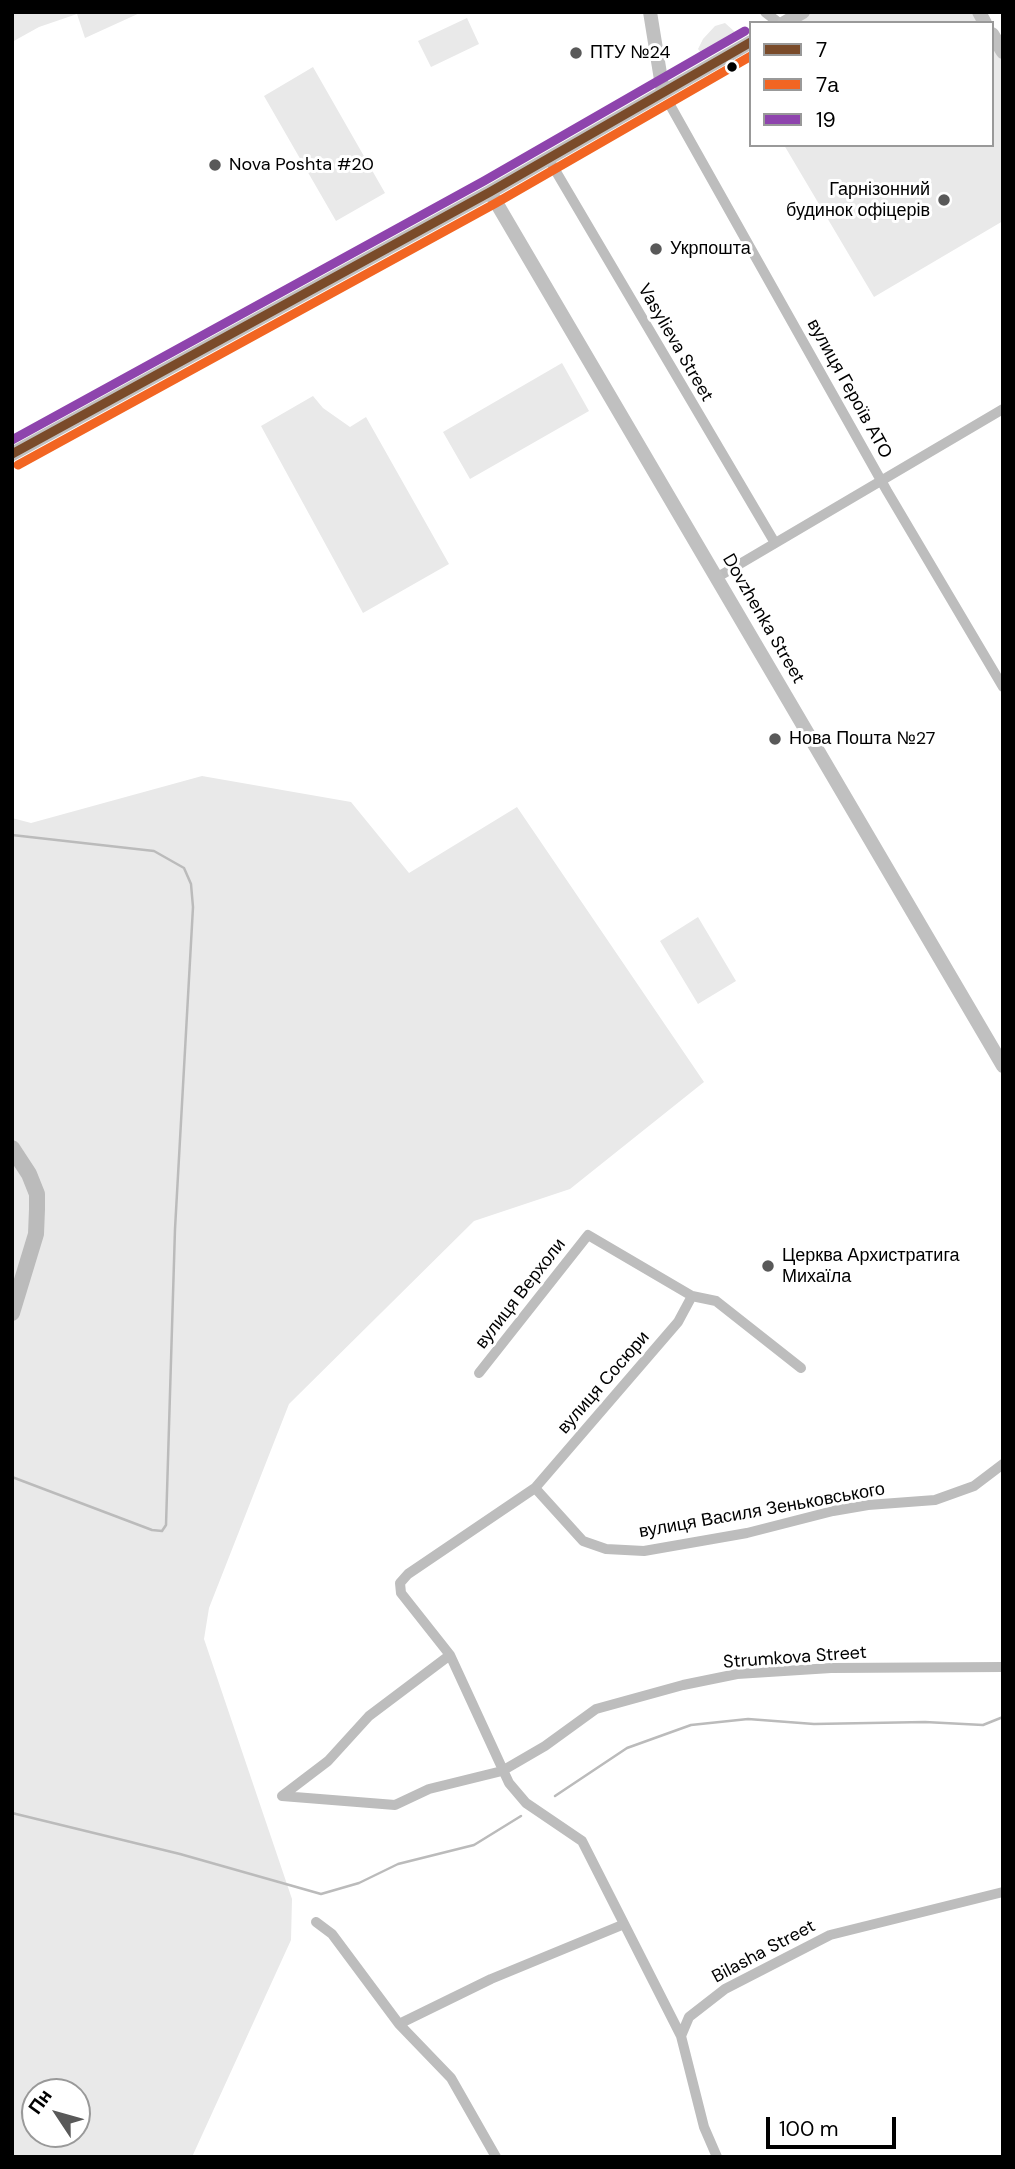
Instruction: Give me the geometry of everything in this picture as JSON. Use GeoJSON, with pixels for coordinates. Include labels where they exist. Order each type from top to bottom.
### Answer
{"type":"FeatureCollection","features":[{"type":"Feature","properties":{"kind":"street"},"geometry":{"type":"LineString","coordinates":[[650,12],[667,98]]}},
{"type":"Feature","properties":{"kind":"street"},"geometry":{"type":"LineString","coordinates":[[786,21],[803,12]]}},
{"type":"Feature","properties":{"kind":"street"},"geometry":{"type":"LineString","coordinates":[[12,454],[548,158],[667,98],[749,43]]}},
{"type":"Feature","properties":{"kind":"street","name":"вулиця Героїв АТО"},"geometry":{"type":"LineString","coordinates":[[667,98],[881,480],[1003,687]]}},
{"type":"Feature","properties":{"kind":"street","name":"Vasylieva Street"},"geometry":{"type":"LineString","coordinates":[[548,158],[775,543]]}},
{"type":"Feature","properties":{"kind":"street","name":"Dovzhenka Street"},"geometry":{"type":"LineString","coordinates":[[490,192],[1003,1066]]}},
{"type":"Feature","properties":{"kind":"street"},"geometry":{"type":"LineString","coordinates":[[716,578],[1003,408]]}},
{"type":"Feature","properties":{"kind":"street","name":"вулиця Верхоли"},"geometry":{"type":"LineString","coordinates":[[479,1373],[587,1235],[692,1296],[716,1301],[801,1368]]}},
{"type":"Feature","properties":{"kind":"street","name":"вулиця Сосюри"},"geometry":{"type":"LineString","coordinates":[[535,1488],[678,1322],[692,1296]]}},
{"type":"Feature","properties":{"kind":"street","name":"вулиця Василя Зеньковського"},"geometry":{"type":"LineString","coordinates":[[535,1488],[583,1541],[606,1549],[644,1551],[747,1533],[868,1504],[935,1500],[974,1486],[1003,1464]]}},
{"type":"Feature","properties":{"kind":"street"},"geometry":{"type":"LineString","coordinates":[[535,1488],[408,1574],[400,1583],[401,1593],[450,1655],[502,1771],[526,1803],[582,1841],[622,1925],[681,2036],[704,2127],[718,2157]]}},
{"type":"Feature","properties":{"kind":"street","name":"Strumkova Street"},"geometry":{"type":"LineString","coordinates":[[450,1655],[369,1716],[328,1761],[282,1796],[395,1805],[429,1789],[502,1771],[545,1746],[596,1709],[682,1685],[737,1674],[831,1668],[1003,1667]]}},
{"type":"Feature","properties":{"kind":"street","name":"Bilasha Street"},"geometry":{"type":"LineString","coordinates":[[681,2036],[690,2017],[725,1989],[830,1935],[1003,1892]]}},
{"type":"Feature","properties":{"kind":"street"},"geometry":{"type":"LineString","coordinates":[[316,1922],[332,1934],[399,2024],[452,2078],[496,2157]]}},
{"type":"Feature","properties":{"kind":"street"},"geometry":{"type":"LineString","coordinates":[[399,2024],[491,1979],[622,1925]]}},
{"type":"Feature","properties":{"kind":"shaded area"},"geometry":{"type":"Polygon","coordinates":[[[12,12],[142,12],[85,38],[77,14],[39,27],[12,42],[12,12]]]}},
{"type":"Feature","properties":{"kind":"shaded area"},"geometry":{"type":"Polygon","coordinates":[[[811,12],[975,12],[980,21],[795,21],[811,12]]]}},
{"type":"Feature","properties":{"kind":"shaded area"},"geometry":{"type":"Polygon","coordinates":[[[467,18],[479,44],[431,67],[418,41],[467,18]]]}},
{"type":"Feature","properties":{"kind":"shaded area"},"geometry":{"type":"Polygon","coordinates":[[[725,23],[735,32],[731,42],[709,55],[703,55],[698,49],[703,39],[715,26],[725,23]]]}},
{"type":"Feature","properties":{"kind":"shaded area"},"geometry":{"type":"Polygon","coordinates":[[[994,45],[1003,60],[1003,221],[874,297],[785,147],[994,147],[994,45]]]}},
{"type":"Feature","properties":{"kind":"shaded area"},"geometry":{"type":"Polygon","coordinates":[[[313,67],[385,193],[336,221],[264,96],[313,67]]]}},
{"type":"Feature","properties":{"kind":"shaded area"},"geometry":{"type":"Polygon","coordinates":[[[562,363],[589,411],[470,479],[443,432],[562,363]]]}},
{"type":"Feature","properties":{"kind":"shaded area"},"geometry":{"type":"Polygon","coordinates":[[[313,396],[323,408],[350,427],[366,417],[449,564],[363,613],[261,426],[313,396]]]}},
{"type":"Feature","properties":{"kind":"shaded area"},"geometry":{"type":"Polygon","coordinates":[[[202,776],[351,802],[409,873],[517,807],[704,1082],[570,1189],[474,1221],[289,1404],[209,1608],[204,1639],[292,1899],[291,1940],[192,2157],[12,2157],[12,818],[31,823],[202,776]]]}},
{"type":"Feature","properties":{"kind":"shaded area"},"geometry":{"type":"Polygon","coordinates":[[[698,917],[736,981],[698,1004],[660,941],[698,917]]]}},
{"type":"Feature","properties":{"kind":"waterway"},"geometry":{"type":"LineString","coordinates":[[12,835],[154,851],[184,868],[191,884],[193,907],[175,1229],[166,1525],[162,1531],[152,1530],[12,1477]]}},
{"type":"Feature","properties":{"kind":"waterway"},"geometry":{"type":"LineString","coordinates":[[12,1148],[29,1174],[37,1194],[36,1234],[12,1313]]}},
{"type":"Feature","properties":{"kind":"waterway"},"geometry":{"type":"LineString","coordinates":[[555,1796],[627,1748],[691,1725],[748,1719],[814,1724],[925,1722],[983,1725],[1003,1717]]}},
{"type":"Feature","properties":{"kind":"waterway"},"geometry":{"type":"LineString","coordinates":[[12,1813],[180,1854],[321,1894],[359,1883],[398,1864],[474,1845],[521,1816]]}},
{"type":"Feature","properties":{"kind":"transit line","name":"19"},"geometry":{"type":"LineString","coordinates":[[12,440],[484,181],[745,31]]}},
{"type":"Feature","properties":{"kind":"transit line","name":"7"},"geometry":{"type":"LineString","coordinates":[[12,454],[490,192],[749,43]]}},
{"type":"Feature","properties":{"kind":"transit line","name":"7а"},"geometry":{"type":"LineString","coordinates":[[18,465],[496,203],[749,57]]}},
{"type":"Feature","properties":{"kind":"place","name":"ПТУ №24"},"geometry":{"type":"Point","coordinates":[576,53]}},
{"type":"Feature","properties":{"kind":"place","name":"Nova Poshta #20"},"geometry":{"type":"Point","coordinates":[215,165]}},
{"type":"Feature","properties":{"kind":"place","name":"Гарнізонний будинок офіцерів"},"geometry":{"type":"Point","coordinates":[944,200]}},
{"type":"Feature","properties":{"kind":"place","name":"Укрпошта"},"geometry":{"type":"Point","coordinates":[656,249]}},
{"type":"Feature","properties":{"kind":"place","name":"Нова Пошта №27"},"geometry":{"type":"Point","coordinates":[775,739]}},
{"type":"Feature","properties":{"kind":"place","name":"Церква Архистратига Михаїла"},"geometry":{"type":"Point","coordinates":[768,1266]}}]}
